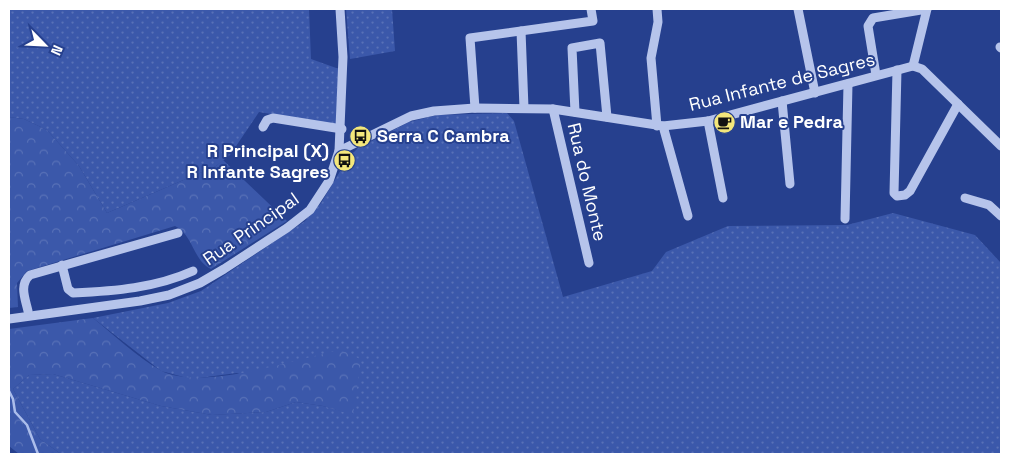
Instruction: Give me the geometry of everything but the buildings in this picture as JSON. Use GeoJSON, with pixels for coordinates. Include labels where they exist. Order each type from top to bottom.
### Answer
{"type":"FeatureCollection","features":[{"type":"Feature","properties":{"kind":"street","name":"Rua Principal"},"geometry":{"type":"LineString","coordinates":[[9,319],[140,301],[169,295],[200,283],[288,228],[310,210],[329,181],[339,150],[342,129],[343,57],[340,9]]}},
{"type":"Feature","properties":{"kind":"street"},"geometry":{"type":"LineString","coordinates":[[475,108],[470,38],[592,21],[591,9]]}},
{"type":"Feature","properties":{"kind":"street"},"geometry":{"type":"LineString","coordinates":[[657,9],[658,22],[651,58],[660,126],[688,216]]}},
{"type":"Feature","properties":{"kind":"street"},"geometry":{"type":"LineString","coordinates":[[798,9],[815,93]]}},
{"type":"Feature","properties":{"kind":"street"},"geometry":{"type":"LineString","coordinates":[[876,75],[868,26],[873,18],[927,9],[913,66],[922,69],[1001,146]]}},
{"type":"Feature","properties":{"kind":"street"},"geometry":{"type":"LineString","coordinates":[[521,31],[524,108]]}},
{"type":"Feature","properties":{"kind":"street"},"geometry":{"type":"LineString","coordinates":[[575,112],[572,48],[600,43],[608,116]]}},
{"type":"Feature","properties":{"kind":"street","name":"Rua Infante de Sagres"},"geometry":{"type":"LineString","coordinates":[[339,150],[411,116],[475,108],[553,109],[608,116],[660,126],[708,121],[913,66]]}},
{"type":"Feature","properties":{"kind":"street"},"geometry":{"type":"LineString","coordinates":[[896,70],[894,193],[897,196],[905,195],[910,191],[958,104]]}},
{"type":"Feature","properties":{"kind":"street"},"geometry":{"type":"LineString","coordinates":[[845,219],[848,84]]}},
{"type":"Feature","properties":{"kind":"street"},"geometry":{"type":"LineString","coordinates":[[782,101],[790,184]]}},
{"type":"Feature","properties":{"kind":"street","name":"Rua do Monte"},"geometry":{"type":"LineString","coordinates":[[553,109],[589,263]]}},
{"type":"Feature","properties":{"kind":"street"},"geometry":{"type":"LineString","coordinates":[[263,127],[266,120],[273,118],[342,129]]}},
{"type":"Feature","properties":{"kind":"street"},"geometry":{"type":"LineString","coordinates":[[708,121],[723,198]]}},
{"type":"Feature","properties":{"kind":"street"},"geometry":{"type":"LineString","coordinates":[[965,198],[989,205],[1001,216]]}},
{"type":"Feature","properties":{"kind":"street"},"geometry":{"type":"LineString","coordinates":[[28,311],[23,290],[24,280],[30,275],[178,233]]}},
{"type":"Feature","properties":{"kind":"street"},"geometry":{"type":"LineString","coordinates":[[62,265],[68,289],[73,293],[116,291],[161,283],[193,272]]}},
{"type":"Feature","properties":{"kind":"street","name":"Rua Principal"},"geometry":{"type":"LineString","coordinates":[[9,313],[68,310]]}},
{"type":"Feature","properties":{"kind":"green space"},"geometry":{"type":"Polygon","coordinates":[[[9,9],[309,9],[311,59],[339,69],[336,125],[259,112],[230,155],[216,166],[107,213],[79,166],[47,130],[24,119],[9,117],[9,9]]]}},
{"type":"Feature","properties":{"kind":"green space"},"geometry":{"type":"Polygon","coordinates":[[[346,9],[392,9],[395,51],[350,59],[346,9]]]}},
{"type":"Feature","properties":{"kind":"green space"},"geometry":{"type":"Polygon","coordinates":[[[507,113],[514,121],[563,297],[652,271],[666,252],[728,226],[847,225],[893,213],[975,235],[1001,263],[1001,454],[61,454],[40,439],[13,389],[29,375],[53,374],[161,406],[212,415],[266,412],[296,402],[323,406],[353,414],[237,373],[191,379],[161,371],[93,318],[168,303],[201,291],[305,221],[321,203],[348,158],[358,148],[409,122],[437,115],[507,113]]]}},
{"type":"Feature","properties":{"kind":"green space"},"geometry":{"type":"Polygon","coordinates":[[[9,117],[24,119],[47,130],[79,166],[107,213],[216,166],[223,160],[287,221],[211,269],[200,260],[186,235],[175,226],[27,271],[17,283],[18,307],[9,308],[9,117]]]}},
{"type":"Feature","properties":{"kind":"green space"},"geometry":{"type":"Polygon","coordinates":[[[93,318],[151,365],[177,376],[197,378],[221,376],[271,367],[336,351],[348,352],[361,360],[353,415],[323,406],[296,402],[266,412],[212,415],[161,406],[53,374],[29,375],[13,389],[40,439],[61,454],[19,454],[9,446],[9,329],[93,318]]]}},
{"type":"Feature","properties":{"kind":"waterway"},"geometry":{"type":"LineString","coordinates":[[9,391],[13,399],[15,412],[27,425],[38,454]]}},
{"type":"Feature","properties":{"kind":"place","name":"Mar e Pedra"},"geometry":{"type":"Point","coordinates":[724,122]}},
{"type":"Feature","properties":{"kind":"place","name":"Serra C Cambra"},"geometry":{"type":"Point","coordinates":[361,136]}},
{"type":"Feature","properties":{"kind":"place","name":"R Principal (X) R Infante Sagres"},"geometry":{"type":"Point","coordinates":[345,161]}}]}
